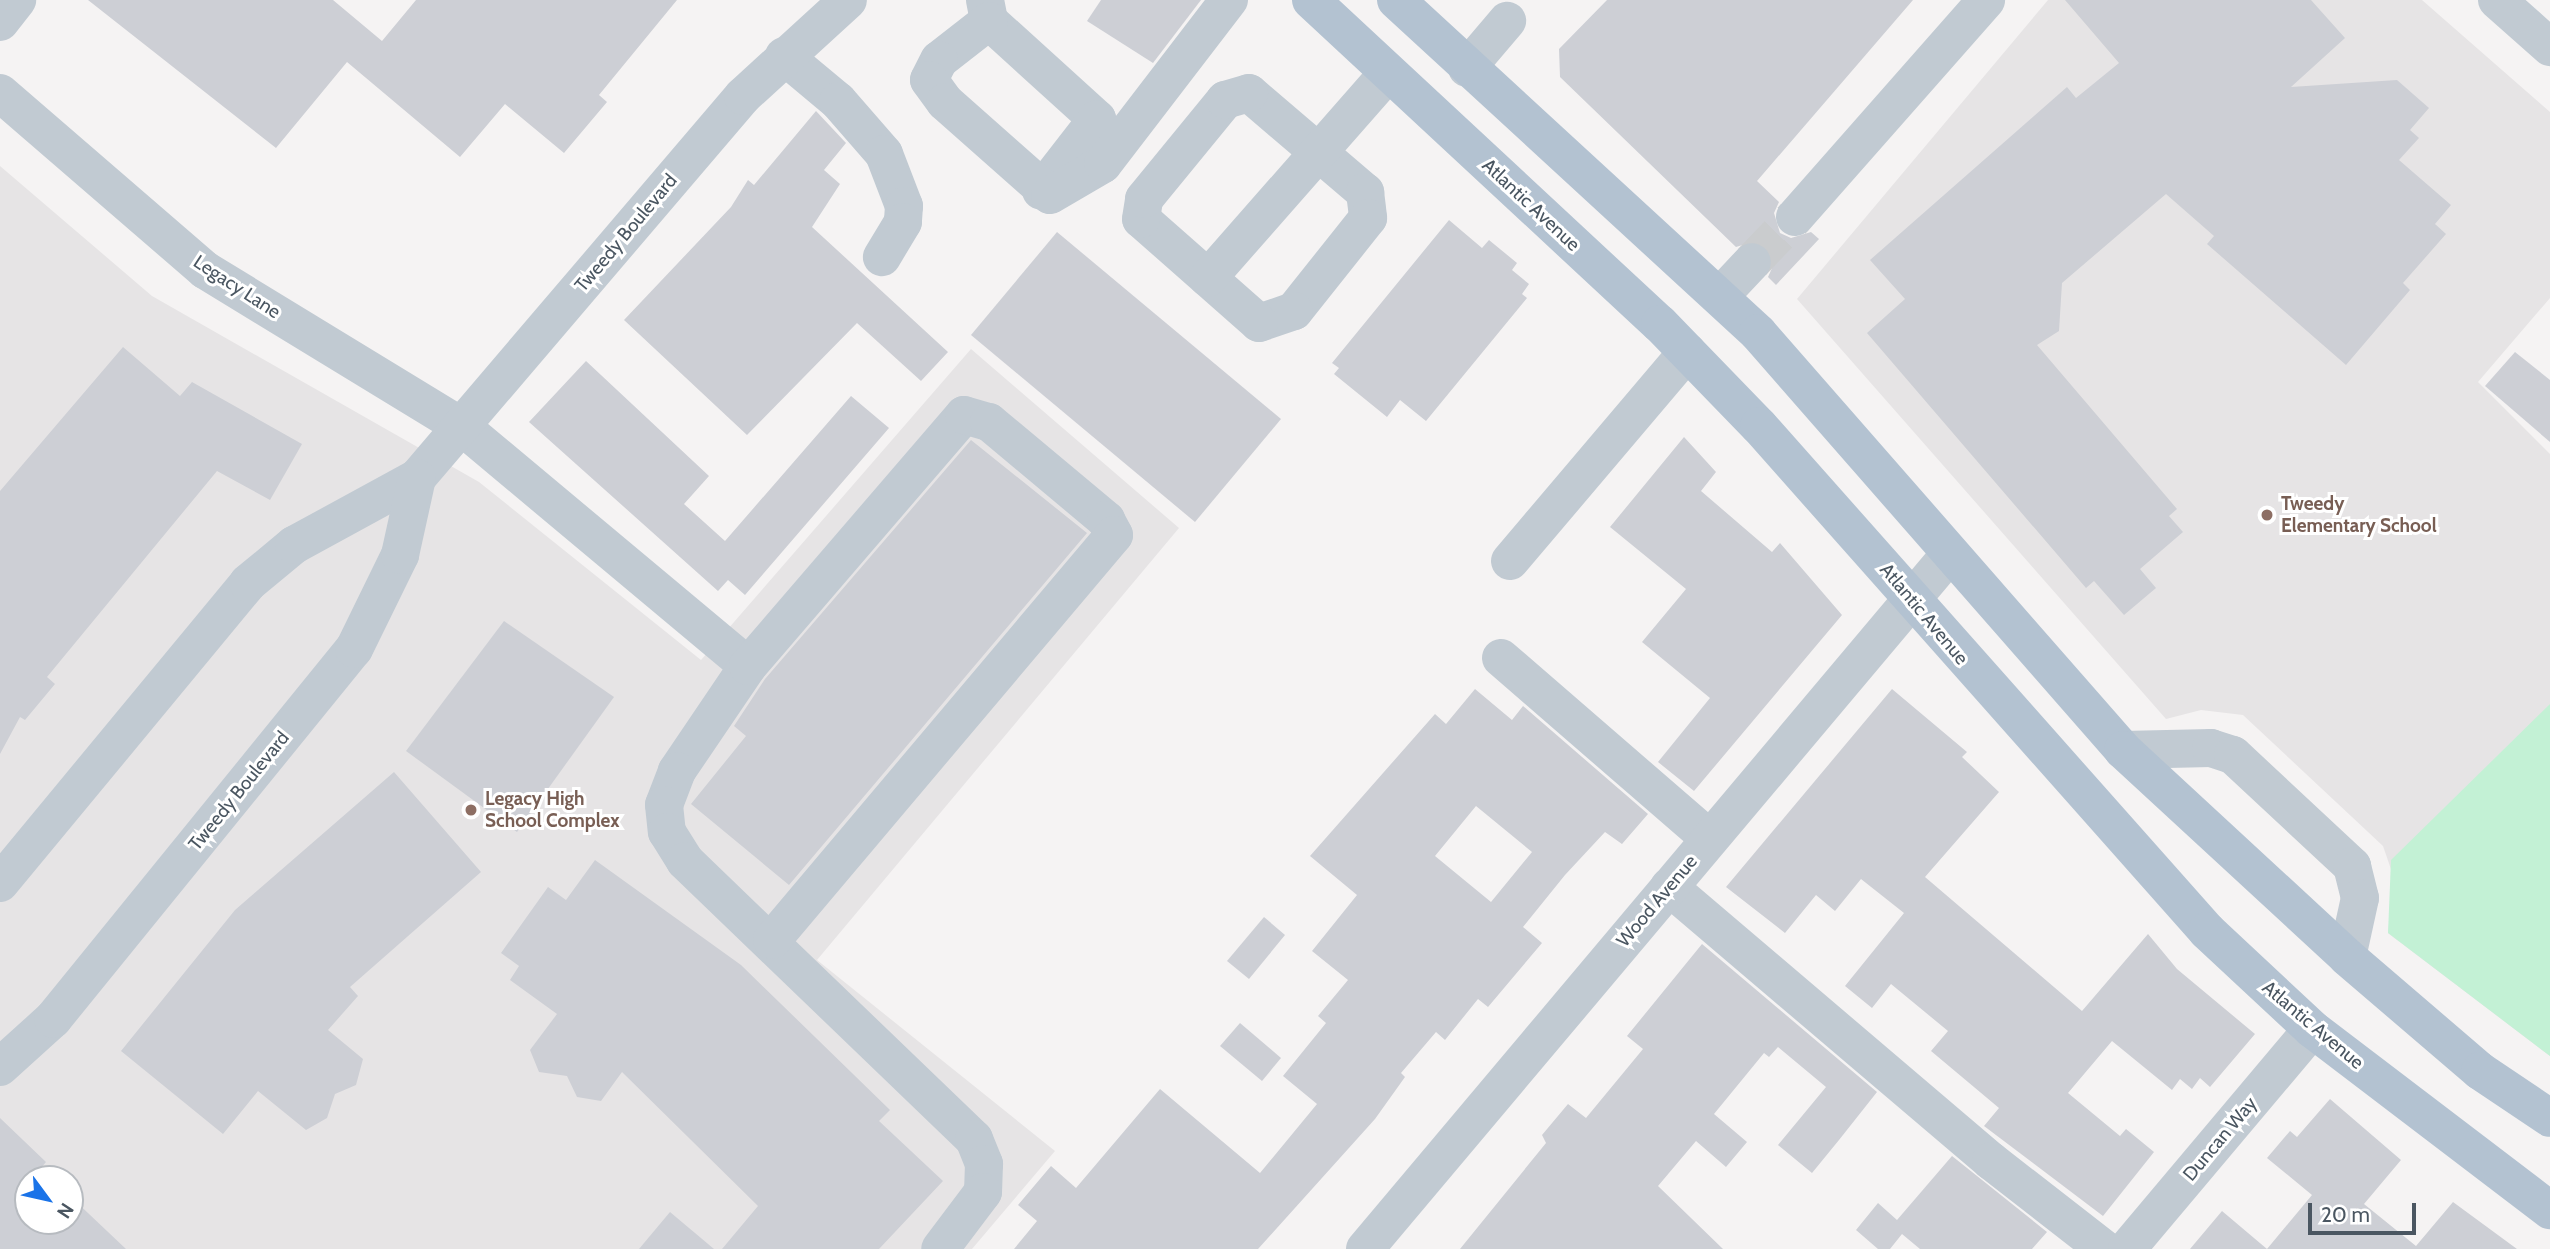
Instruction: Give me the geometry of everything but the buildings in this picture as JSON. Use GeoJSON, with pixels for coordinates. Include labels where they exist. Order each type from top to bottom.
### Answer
{"type":"FeatureCollection","features":[{"type":"Feature","properties":{"kind":"main road","name":"Atlantic Avenue"},"geometry":{"type":"LineString","coordinates":[[1311,0],[1687,352],[1912,598],[2207,931],[2312,1029],[2550,1210]]}},
{"type":"Feature","properties":{"kind":"main road"},"geometry":{"type":"LineString","coordinates":[[1396,0],[1467,68],[1721,295],[2123,750],[2347,957],[2480,1070],[2550,1118]]}},
{"type":"Feature","properties":{"kind":"street"},"geometry":{"type":"LineString","coordinates":[[0,22],[17,0]]}},
{"type":"Feature","properties":{"kind":"street","name":"Tweedy Boulevard"},"geometry":{"type":"LineString","coordinates":[[0,883],[248,583],[294,545],[417,478],[784,56],[848,0]]}},
{"type":"Feature","properties":{"kind":"street"},"geometry":{"type":"LineString","coordinates":[[1041,191],[1097,119],[987,11],[939,60],[929,80],[1041,191],[1050,195],[1066,189],[1103,164],[1229,0]]}},
{"type":"Feature","properties":{"kind":"street"},"geometry":{"type":"LineString","coordinates":[[1796,217],[1986,0]]}},
{"type":"Feature","properties":{"kind":"street"},"geometry":{"type":"LineString","coordinates":[[2497,0],[2550,47]]}},
{"type":"Feature","properties":{"kind":"street"},"geometry":{"type":"LineString","coordinates":[[1467,68],[1507,21]]}},
{"type":"Feature","properties":{"kind":"street"},"geometry":{"type":"LineString","coordinates":[[784,56],[838,101],[884,154],[904,206],[903,222],[882,257]]}},
{"type":"Feature","properties":{"kind":"street"},"geometry":{"type":"LineString","coordinates":[[1209,278],[1315,150],[1388,72]]}},
{"type":"Feature","properties":{"kind":"street","name":"Legacy Lane"},"geometry":{"type":"LineString","coordinates":[[0,93],[205,270],[461,426],[748,666]]}},
{"type":"Feature","properties":{"kind":"street"},"geometry":{"type":"LineString","coordinates":[[1249,93],[1315,150],[1365,192],[1368,218],[1294,311],[1259,323],[1141,219],[1144,198],[1225,100],[1249,93]]}},
{"type":"Feature","properties":{"kind":"street"},"geometry":{"type":"LineString","coordinates":[[1721,295],[1752,262]]}},
{"type":"Feature","properties":{"kind":"street"},"geometry":{"type":"LineString","coordinates":[[1510,561],[1687,352]]}},
{"type":"Feature","properties":{"kind":"street"},"geometry":{"type":"LineString","coordinates":[[772,940],[1114,535],[1106,520],[989,422],[964,415],[748,666],[677,771],[664,805],[667,832],[685,861],[772,940],[974,1139],[984,1164],[983,1192],[940,1249]]}},
{"type":"Feature","properties":{"kind":"street","name":"Tweedy Boulevard"},"geometry":{"type":"LineString","coordinates":[[0,1067],[53,1019],[354,649],[400,555],[417,478]]}},
{"type":"Feature","properties":{"kind":"street","name":"Wood Avenue"},"geometry":{"type":"LineString","coordinates":[[1365,1249],[1950,554]]}},
{"type":"Feature","properties":{"kind":"street"},"geometry":{"type":"LineString","coordinates":[[1501,658],[1710,839]]}},
{"type":"Feature","properties":{"kind":"street"},"geometry":{"type":"LineString","coordinates":[[2123,750],[2211,747],[2233,755],[2352,866],[2360,898],[2347,957]]}},
{"type":"Feature","properties":{"kind":"street"},"geometry":{"type":"LineString","coordinates":[[1669,887],[1991,1161],[2104,1249]]}},
{"type":"Feature","properties":{"kind":"street","name":"Duncan Way"},"geometry":{"type":"LineString","coordinates":[[2127,1249],[2312,1029]]}},
{"type":"Feature","properties":{"kind":"shaded area","name":"Tweedy Elementary School"},"geometry":{"type":"Polygon","coordinates":[[[2048,0],[2422,0],[2550,112],[2550,298],[2478,382],[2550,454],[2550,1056],[2388,933],[2394,878],[2383,846],[2243,715],[2201,710],[2166,719],[1797,299],[2048,0]]]}},
{"type":"Feature","properties":{"kind":"shaded area","name":"Legacy High School Complex"},"geometry":{"type":"Polygon","coordinates":[[[0,166],[152,296],[479,482],[701,660],[971,349],[1179,528],[817,960],[1055,1151],[972,1249],[0,1249],[0,166]]]}},
{"type":"Feature","properties":{"kind":"green space"},"geometry":{"type":"Polygon","coordinates":[[[2550,704],[2550,1056],[2388,933],[2391,860],[2550,704]]]}},
{"type":"Feature","properties":{"kind":"tunnel"},"geometry":{"type":"LineString","coordinates":[[1752,262],[1795,217]]}},
{"type":"Feature","properties":{"kind":"place","name":"Tweedy Elementary School"},"geometry":{"type":"Point","coordinates":[2267,515]}},
{"type":"Feature","properties":{"kind":"place","name":"Legacy High School Complex"},"geometry":{"type":"Point","coordinates":[471,810]}}]}
